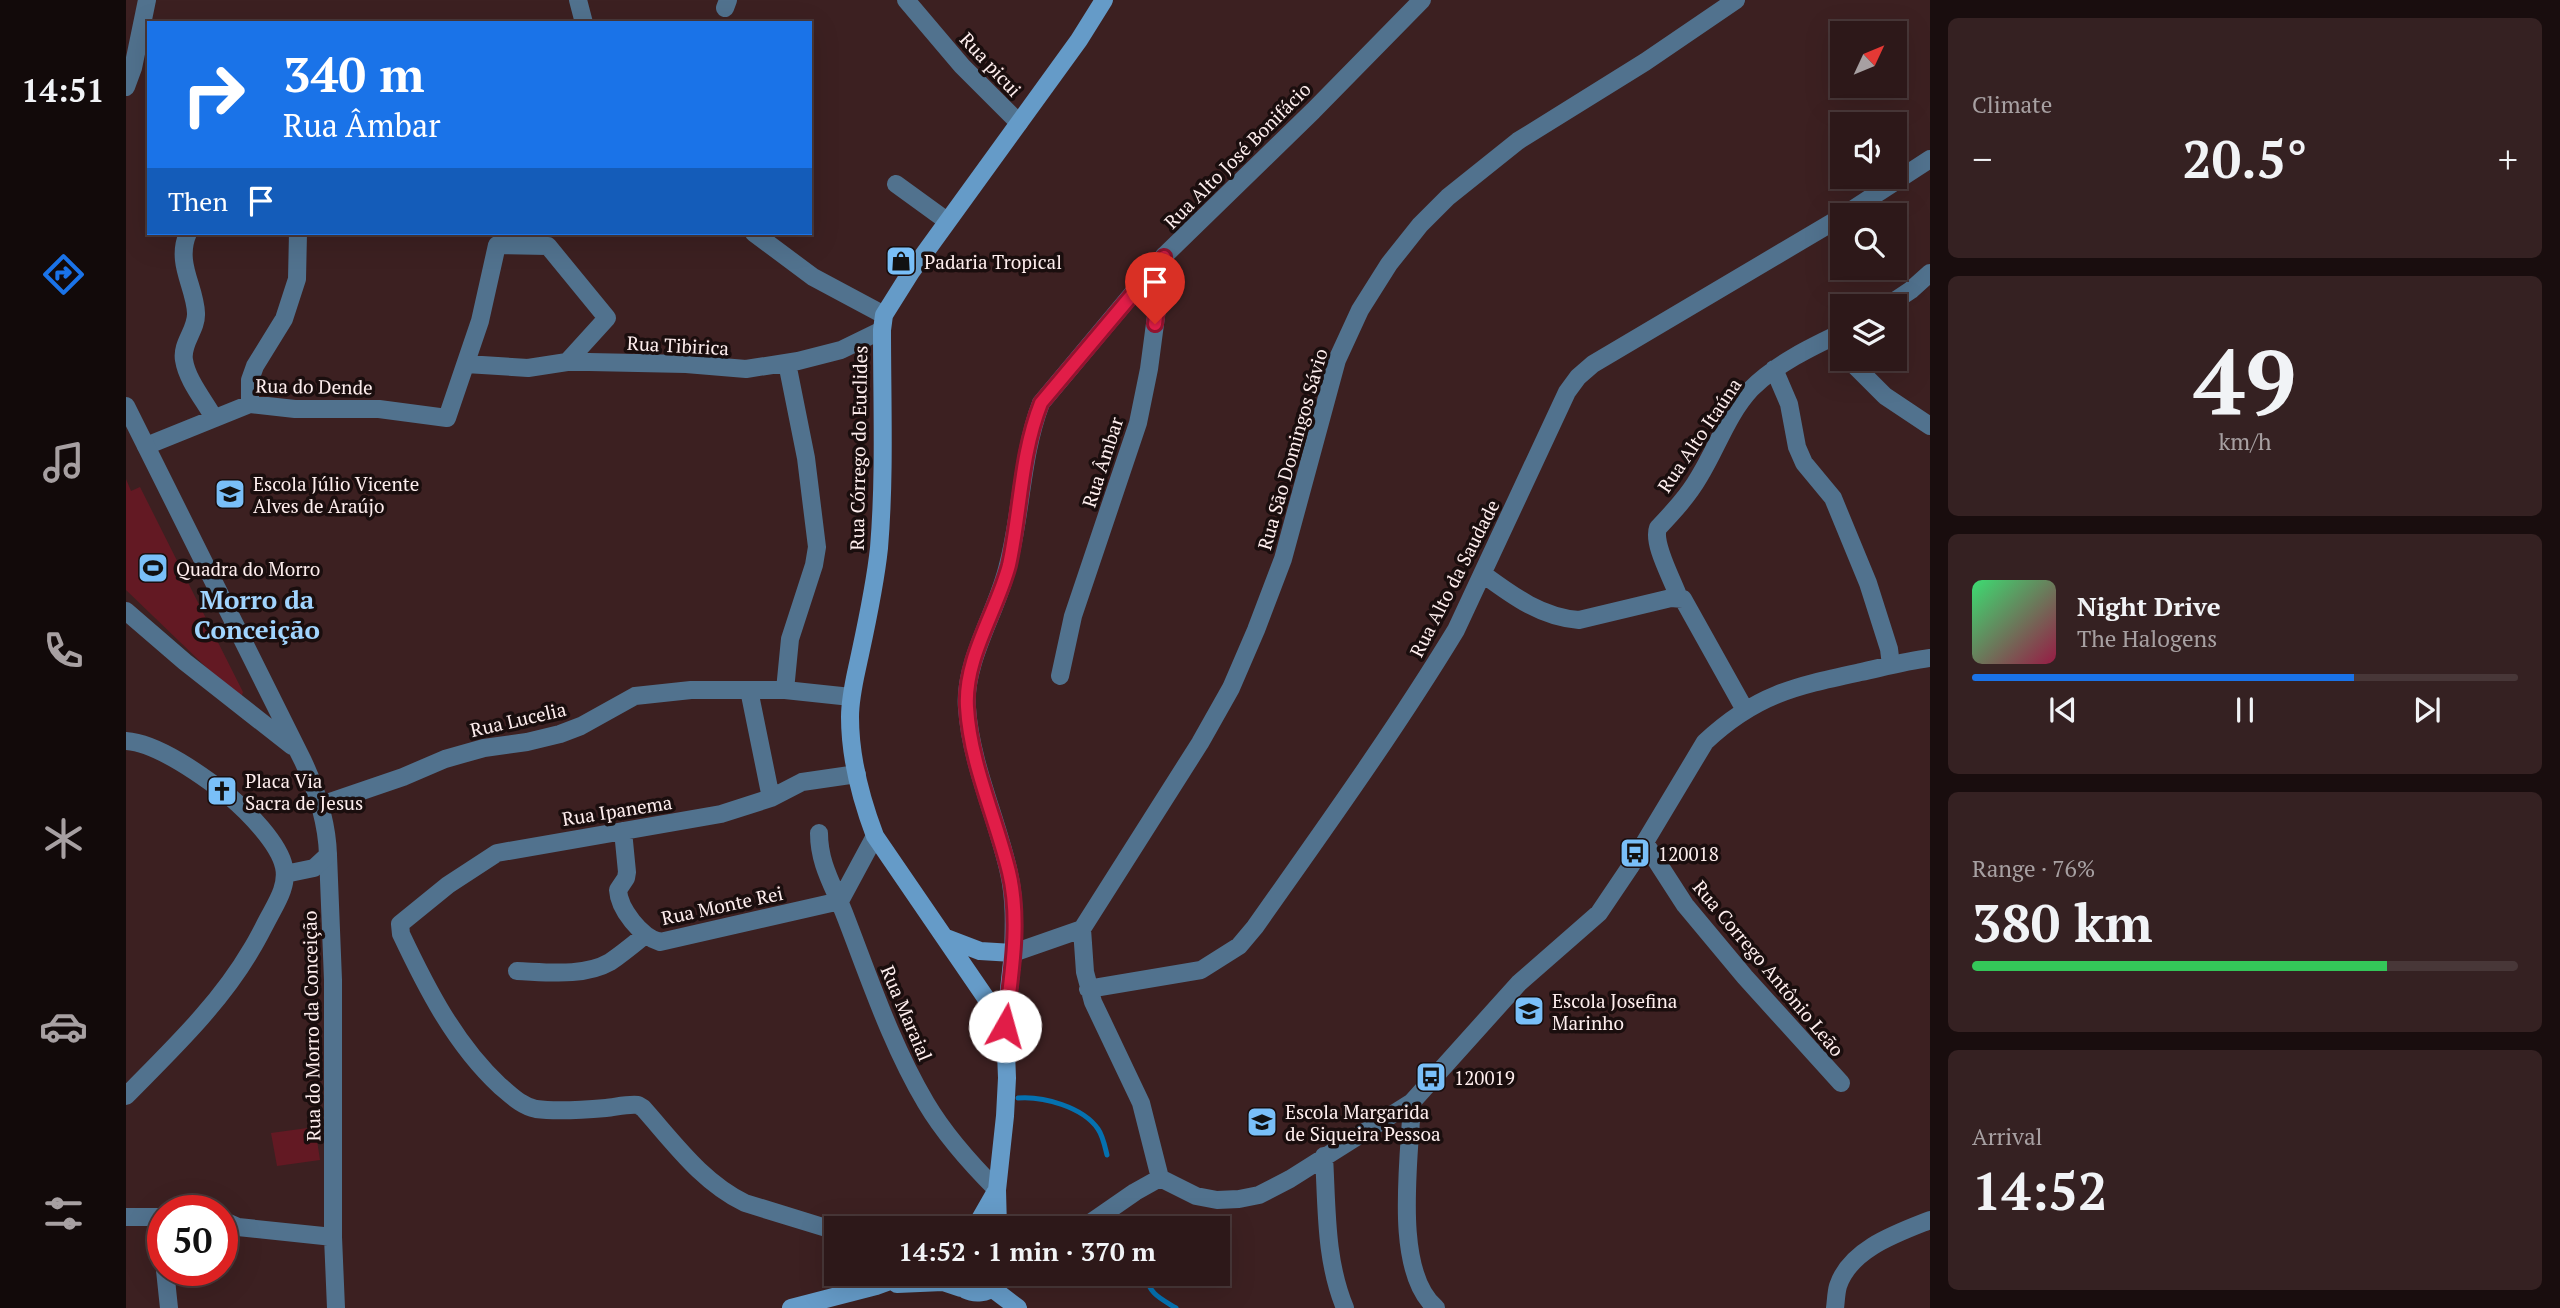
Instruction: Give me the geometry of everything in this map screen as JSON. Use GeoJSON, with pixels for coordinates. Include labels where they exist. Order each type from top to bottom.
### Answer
{"type":"FeatureCollection","features":[{"type":"Feature","properties":{"kind":"main road"},"geometry":{"type":"LineString","coordinates":[[883,323],[947,221],[964,202],[1079,40],[1104,0]]}},
{"type":"Feature","properties":{"kind":"main road","name":"Rua Córrego do Euclides"},"geometry":{"type":"LineString","coordinates":[[883,323],[883,460],[878,549],[870,605],[851,697],[849,715],[852,752],[867,814],[876,836],[1005,1026]]}},
{"type":"Feature","properties":{"kind":"main road"},"geometry":{"type":"LineString","coordinates":[[946,938],[979,951],[1013,953]]}},
{"type":"Feature","properties":{"kind":"main road","name":"Rua Alto José Bonifácio"},"geometry":{"type":"LineString","coordinates":[[998,1216],[997,1190],[1005,1116],[1005,1026],[1013,953]]}},
{"type":"Feature","properties":{"kind":"main road"},"geometry":{"type":"LineString","coordinates":[[982,1216],[997,1190]]}},
{"type":"Feature","properties":{"kind":"main road"},"geometry":{"type":"LineString","coordinates":[[791,1308],[876,1286]]}},
{"type":"Feature","properties":{"kind":"main road"},"geometry":{"type":"LineString","coordinates":[[964,1286],[977,1294],[990,1286]]}},
{"type":"Feature","properties":{"kind":"main road"},"geometry":{"type":"LineString","coordinates":[[1006,1286],[1018,1308]]}},
{"type":"Feature","properties":{"kind":"street"},"geometry":{"type":"LineString","coordinates":[[126,87],[133,68],[147,0]]}},
{"type":"Feature","properties":{"kind":"street"},"geometry":{"type":"LineString","coordinates":[[578,0],[583,21]]}},
{"type":"Feature","properties":{"kind":"street","name":"Rua picui"},"geometry":{"type":"LineString","coordinates":[[906,0],[962,66],[1018,123]]}},
{"type":"Feature","properties":{"kind":"street","name":"Rua Alto José Bonifácio"},"geometry":{"type":"LineString","coordinates":[[1013,953],[1014,908],[1010,875],[971,742],[966,703],[971,673],[1009,564],[1030,431],[1041,403],[1164,257],[1422,0]]}},
{"type":"Feature","properties":{"kind":"street","name":"Rua São Domingos Sávio"},"geometry":{"type":"LineString","coordinates":[[1082,929],[1200,743],[1231,688],[1283,559],[1337,360],[1360,310],[1389,264],[1420,225],[1448,197],[1518,141],[1645,62],[1736,0]]}},
{"type":"Feature","properties":{"kind":"street","name":"Rua Alto da Saudade"},"geometry":{"type":"LineString","coordinates":[[1864,203],[1930,159]]}},
{"type":"Feature","properties":{"kind":"street"},"geometry":{"type":"LineString","coordinates":[[896,184],[947,221]]}},
{"type":"Feature","properties":{"kind":"street","name":"Rua Alto da Saudade"},"geometry":{"type":"LineString","coordinates":[[1088,989],[1201,970],[1239,946],[1370,764],[1456,630],[1567,392],[1578,377],[1593,364],[1830,224]]}},
{"type":"Feature","properties":{"kind":"street"},"geometry":{"type":"LineString","coordinates":[[250,404],[250,380],[284,319],[297,279],[298,235]]}},
{"type":"Feature","properties":{"kind":"street"},"geometry":{"type":"LineString","coordinates":[[757,235],[813,277],[883,323]]}},
{"type":"Feature","properties":{"kind":"street"},"geometry":{"type":"LineString","coordinates":[[186,236],[184,267],[197,316],[183,357],[192,380],[214,418]]}},
{"type":"Feature","properties":{"kind":"street"},"geometry":{"type":"LineString","coordinates":[[466,364],[480,321],[497,245],[548,246],[607,318],[567,362]]}},
{"type":"Feature","properties":{"kind":"street","name":"Rua Âmbar"},"geometry":{"type":"LineString","coordinates":[[1060,676],[1073,616],[1138,423],[1149,369],[1164,257]]}},
{"type":"Feature","properties":{"kind":"street"},"geometry":{"type":"LineString","coordinates":[[1906,294],[1930,273]]}},
{"type":"Feature","properties":{"kind":"street","name":"Rua Tibirica"},"geometry":{"type":"LineString","coordinates":[[466,364],[528,368],[567,362],[686,364],[746,369],[787,363],[841,350],[883,323]]}},
{"type":"Feature","properties":{"kind":"street","name":"Rua Alto Itaúna"},"geometry":{"type":"LineString","coordinates":[[1745,710],[1689,607],[1679,598],[1657,544],[1656,534],[1658,528],[1691,490],[1717,439],[1750,390],[1774,369],[1830,339]]}},
{"type":"Feature","properties":{"kind":"street"},"geometry":{"type":"LineString","coordinates":[[785,690],[790,639],[814,565],[817,547],[806,458],[787,363]]}},
{"type":"Feature","properties":{"kind":"street","name":"Rua do Dende"},"geometry":{"type":"LineString","coordinates":[[146,446],[250,404],[295,409],[379,409],[447,418],[466,364]]}},
{"type":"Feature","properties":{"kind":"street"},"geometry":{"type":"LineString","coordinates":[[1774,369],[1789,404],[1797,447],[1804,463],[1833,498],[1868,583],[1889,649],[1891,665]]}},
{"type":"Feature","properties":{"kind":"street"},"geometry":{"type":"LineString","coordinates":[[1860,371],[1885,396],[1930,426]]}},
{"type":"Feature","properties":{"kind":"street","name":"Rua do Morro da Conceição"},"geometry":{"type":"LineString","coordinates":[[126,406],[296,749],[321,805],[327,839],[333,980],[332,1237],[336,1308]]}},
{"type":"Feature","properties":{"kind":"street"},"geometry":{"type":"LineString","coordinates":[[1483,574],[1524,604],[1568,620],[1579,620],[1679,598]]}},
{"type":"Feature","properties":{"kind":"street","name":"Rua do Morro da Conceição"},"geometry":{"type":"LineString","coordinates":[[126,611],[185,662],[296,749]]}},
{"type":"Feature","properties":{"kind":"street"},"geometry":{"type":"LineString","coordinates":[[1013,953],[1082,929],[1088,989],[1103,1026],[1141,1102],[1160,1178],[1196,1196],[1217,1200],[1259,1195],[1290,1179],[1412,1102],[1519,984],[1599,913],[1610,900],[1705,742],[1745,710],[1789,688],[1930,658]]}},
{"type":"Feature","properties":{"kind":"street","name":"Rua Lucelia"},"geometry":{"type":"LineString","coordinates":[[321,805],[403,777],[445,759],[484,748],[560,734],[581,726],[635,696],[691,690],[785,690],[851,697]]}},
{"type":"Feature","properties":{"kind":"street"},"geometry":{"type":"LineString","coordinates":[[749,690],[771,798]]}},
{"type":"Feature","properties":{"kind":"street"},"geometry":{"type":"LineString","coordinates":[[126,741],[154,748],[211,783],[237,803],[270,841],[280,856],[285,874],[280,896],[251,950],[226,986],[195,1024],[126,1096]]}},
{"type":"Feature","properties":{"kind":"street","name":"Rua Ipanema"},"geometry":{"type":"LineString","coordinates":[[824,1227],[731,1196],[704,1176],[643,1108],[631,1105],[575,1110],[542,1109],[527,1106],[515,1098],[485,1072],[428,991],[401,934],[400,924],[448,885],[497,853],[721,814],[771,798],[802,782],[857,774]]}},
{"type":"Feature","properties":{"kind":"street","name":"Rua Monte Rei"},"geometry":{"type":"LineString","coordinates":[[624,831],[627,872],[618,895],[645,936],[660,942],[840,901]]}},
{"type":"Feature","properties":{"kind":"street","name":"Rua Maraial"},"geometry":{"type":"LineString","coordinates":[[818,833],[821,861],[910,1073],[928,1106],[951,1139],[997,1190]]}},
{"type":"Feature","properties":{"kind":"street"},"geometry":{"type":"LineString","coordinates":[[840,901],[876,836]]}},
{"type":"Feature","properties":{"kind":"street","name":"Rua Corrego Antônio Leão"},"geometry":{"type":"LineString","coordinates":[[1645,843],[1685,905],[1745,977],[1841,1083]]}},
{"type":"Feature","properties":{"kind":"street"},"geometry":{"type":"LineString","coordinates":[[285,874],[314,868],[328,855]]}},
{"type":"Feature","properties":{"kind":"street"},"geometry":{"type":"LineString","coordinates":[[517,971],[593,969],[608,963],[645,936]]}},
{"type":"Feature","properties":{"kind":"street"},"geometry":{"type":"LineString","coordinates":[[1412,1102],[1407,1230],[1418,1285],[1423,1295],[1436,1308]]}},
{"type":"Feature","properties":{"kind":"street"},"geometry":{"type":"LineString","coordinates":[[1324,1156],[1328,1243],[1333,1272],[1345,1308]]}},
{"type":"Feature","properties":{"kind":"street"},"geometry":{"type":"LineString","coordinates":[[1100,1216],[1160,1178]]}},
{"type":"Feature","properties":{"kind":"street"},"geometry":{"type":"LineString","coordinates":[[126,1217],[147,1217]]}},
{"type":"Feature","properties":{"kind":"street"},"geometry":{"type":"LineString","coordinates":[[1835,1308],[1838,1286],[1855,1258],[1930,1220]]}},
{"type":"Feature","properties":{"kind":"street"},"geometry":{"type":"LineString","coordinates":[[238,1227],[332,1237]]}},
{"type":"Feature","properties":{"kind":"street"},"geometry":{"type":"LineString","coordinates":[[167,1286],[169,1308]]}},
{"type":"Feature","properties":{"kind":"shaded area"},"geometry":{"type":"Polygon","coordinates":[[[126,479],[131,491],[140,487],[243,692],[241,698],[126,590],[126,479]]]}},
{"type":"Feature","properties":{"kind":"shaded area"},"geometry":{"type":"Polygon","coordinates":[[[315,1127],[320,1160],[277,1166],[271,1133],[315,1127]]]}},
{"type":"Feature","properties":{"kind":"waterway"},"geometry":{"type":"LineString","coordinates":[[1018,1098],[1062,1104],[1083,1115],[1100,1132],[1107,1155]]}},
{"type":"Feature","properties":{"kind":"waterway"},"geometry":{"type":"LineString","coordinates":[[1149,1286],[1156,1295],[1176,1308]]}},
{"type":"Feature","properties":{"kind":"place","name":"Padaria Tropical"},"geometry":{"type":"Point","coordinates":[901,261]}},
{"type":"Feature","properties":{"kind":"place","name":"Escola Júlio Vicente Alves de Araújo"},"geometry":{"type":"Point","coordinates":[230,494]}},
{"type":"Feature","properties":{"kind":"place","name":"Quadra do Morro"},"geometry":{"type":"Point","coordinates":[153,568]}},
{"type":"Feature","properties":{"kind":"place","name":"Placa Via Sacra de Jesus"},"geometry":{"type":"Point","coordinates":[222,791]}},
{"type":"Feature","properties":{"kind":"place","name":"120018"},"geometry":{"type":"Point","coordinates":[1635,853]}},
{"type":"Feature","properties":{"kind":"place","name":"Escola Josefina Marinho"},"geometry":{"type":"Point","coordinates":[1529,1011]}},
{"type":"Feature","properties":{"kind":"place","name":"120019"},"geometry":{"type":"Point","coordinates":[1431,1077]}},
{"type":"Feature","properties":{"kind":"place","name":"Escola Margarida de Siqueira Pessoa"},"geometry":{"type":"Point","coordinates":[1262,1122]}},
{"type":"Feature","properties":{"kind":"district","name":"Morro da Conceição"},"geometry":{"type":"Point","coordinates":[257,614]}},
{"type":"Feature","properties":{"kind":"route"},"geometry":{"type":"LineString","coordinates":[[1005,1026],[1013,953],[1014,908],[1010,875],[971,742],[966,703],[971,673],[1009,564],[1030,431],[1041,403],[1164,257],[1155,324]]}}]}
